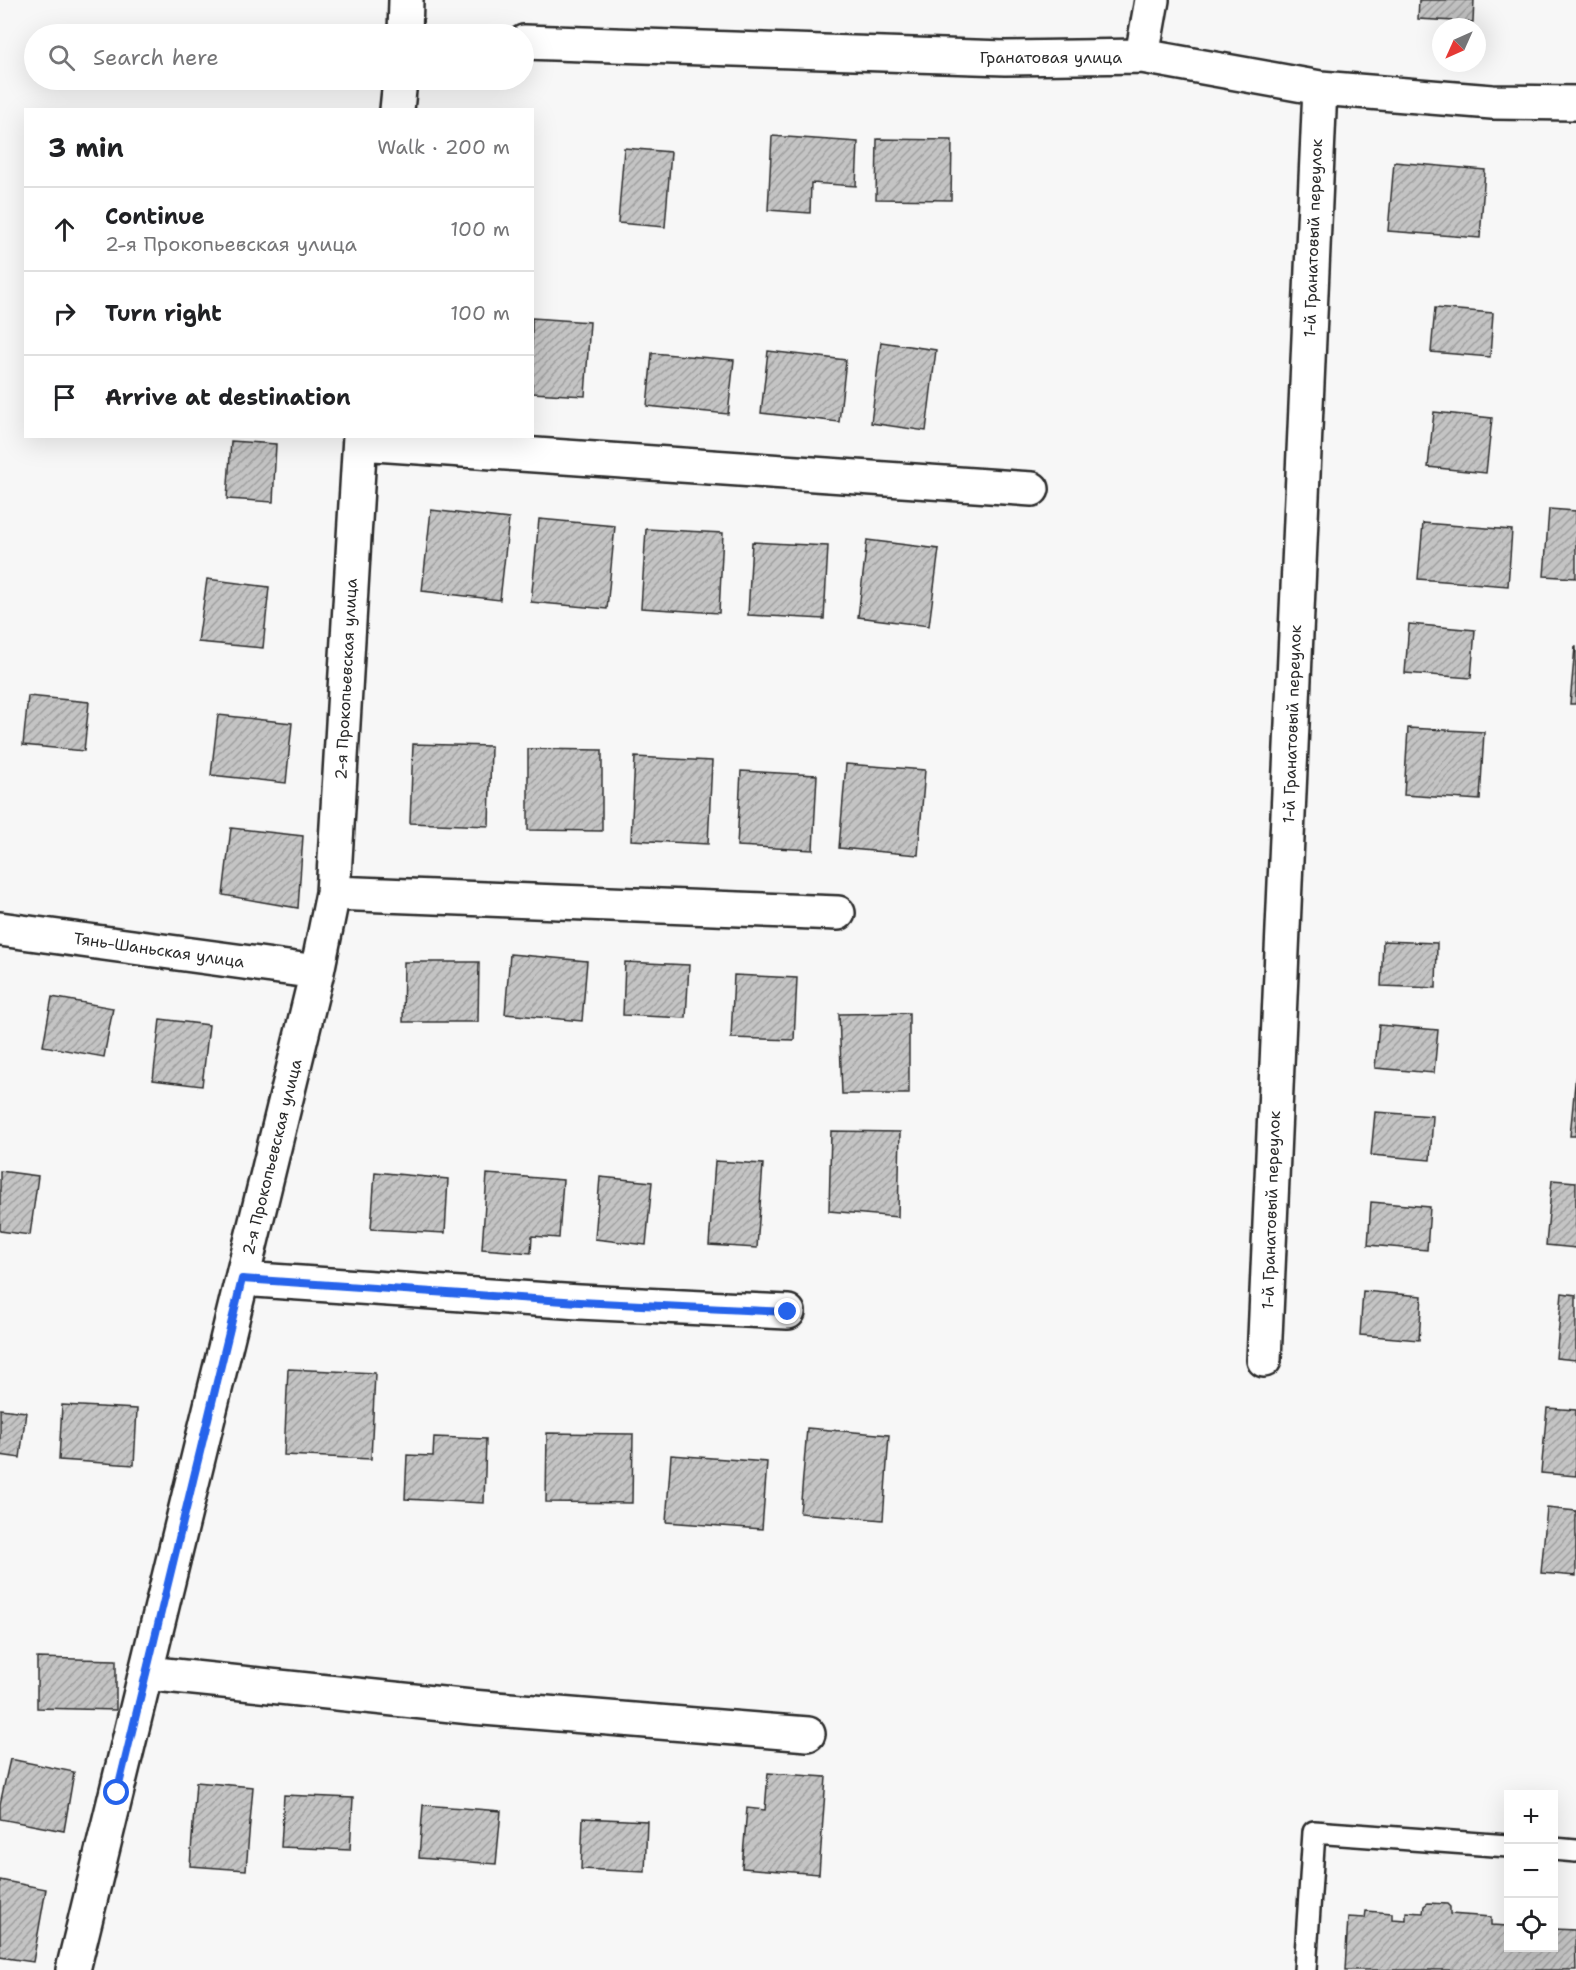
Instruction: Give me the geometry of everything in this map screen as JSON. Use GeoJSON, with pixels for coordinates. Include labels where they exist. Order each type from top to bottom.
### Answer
{"type":"FeatureCollection","features":[{"type":"Feature","properties":{"kind":"street"},"geometry":{"type":"LineString","coordinates":[[405,24],[406,0]]}},
{"type":"Feature","properties":{"kind":"street"},"geometry":{"type":"LineString","coordinates":[[1142,56],[1152,0]]}},
{"type":"Feature","properties":{"kind":"street","name":"Гранатовая улица"},"geometry":{"type":"LineString","coordinates":[[534,42],[1005,58],[1142,56],[1320,88],[1492,102],[1576,104]]}},
{"type":"Feature","properties":{"kind":"street","name":"1-й Гранатовый переулок"},"geometry":{"type":"LineString","coordinates":[[1264,1360],[1320,88]]}},
{"type":"Feature","properties":{"kind":"street"},"geometry":{"type":"LineString","coordinates":[[397,108],[399,90]]}},
{"type":"Feature","properties":{"kind":"street"},"geometry":{"type":"LineString","coordinates":[[360,440],[1032,489]]}},
{"type":"Feature","properties":{"kind":"street","name":"2-я Прокопьевская улица"},"geometry":{"type":"LineString","coordinates":[[73,1970],[317,972],[333,894],[360,440]]}},
{"type":"Feature","properties":{"kind":"street"},"geometry":{"type":"LineString","coordinates":[[333,894],[838,913]]}},
{"type":"Feature","properties":{"kind":"street","name":"Тянь-Шаньская улица"},"geometry":{"type":"LineString","coordinates":[[0,929],[317,972]]}},
{"type":"Feature","properties":{"kind":"street"},"geometry":{"type":"LineString","coordinates":[[242,1279],[579,1302],[788,1312]]}},
{"type":"Feature","properties":{"kind":"street"},"geometry":{"type":"LineString","coordinates":[[146,1673],[471,1707],[808,1734]]}},
{"type":"Feature","properties":{"kind":"lane"},"geometry":{"type":"LineString","coordinates":[[1305,1970],[1314,1832],[1504,1846]]}},
{"type":"Feature","properties":{"kind":"lane"},"geometry":{"type":"LineString","coordinates":[[1558,1849],[1576,1851]]}},
{"type":"Feature","properties":{"kind":"building"},"geometry":{"type":"Polygon","coordinates":[[[1419,0],[1474,0],[1473,18],[1418,19],[1419,0]]]}},
{"type":"Feature","properties":{"kind":"building"},"geometry":{"type":"Polygon","coordinates":[[[772,136],[858,142],[856,186],[811,183],[810,213],[768,210],[772,136]]]}},
{"type":"Feature","properties":{"kind":"building"},"geometry":{"type":"Polygon","coordinates":[[[877,139],[952,140],[951,200],[876,199],[877,139]]]}},
{"type":"Feature","properties":{"kind":"building"},"geometry":{"type":"Polygon","coordinates":[[[624,148],[671,152],[665,227],[618,223],[624,148]]]}},
{"type":"Feature","properties":{"kind":"building"},"geometry":{"type":"Polygon","coordinates":[[[1394,162],[1485,170],[1480,238],[1388,231],[1394,162]]]}},
{"type":"Feature","properties":{"kind":"building"},"geometry":{"type":"Polygon","coordinates":[[[1435,308],[1493,313],[1490,357],[1431,352],[1435,308]]]}},
{"type":"Feature","properties":{"kind":"building"},"geometry":{"type":"Polygon","coordinates":[[[534,318],[590,322],[585,396],[534,393],[534,318]]]}},
{"type":"Feature","properties":{"kind":"building"},"geometry":{"type":"Polygon","coordinates":[[[881,342],[936,350],[926,431],[871,423],[881,342]]]}},
{"type":"Feature","properties":{"kind":"building"},"geometry":{"type":"Polygon","coordinates":[[[768,351],[846,360],[839,422],[761,413],[768,351]]]}},
{"type":"Feature","properties":{"kind":"building"},"geometry":{"type":"Polygon","coordinates":[[[652,353],[734,360],[728,414],[647,406],[652,353]]]}},
{"type":"Feature","properties":{"kind":"building"},"geometry":{"type":"Polygon","coordinates":[[[1434,412],[1492,418],[1486,473],[1428,467],[1434,412]]]}},
{"type":"Feature","properties":{"kind":"building"},"geometry":{"type":"Polygon","coordinates":[[[231,441],[276,444],[273,502],[227,499],[231,441]]]}},
{"type":"Feature","properties":{"kind":"building"},"geometry":{"type":"Polygon","coordinates":[[[1549,509],[1576,511],[1576,578],[1544,576],[1549,509]]]}},
{"type":"Feature","properties":{"kind":"building"},"geometry":{"type":"Polygon","coordinates":[[[431,510],[509,519],[500,600],[422,591],[431,510]]]}},
{"type":"Feature","properties":{"kind":"building"},"geometry":{"type":"Polygon","coordinates":[[[539,519],[615,526],[607,609],[531,602],[539,519]]]}},
{"type":"Feature","properties":{"kind":"building"},"geometry":{"type":"Polygon","coordinates":[[[1423,523],[1512,530],[1508,586],[1418,579],[1423,523]]]}},
{"type":"Feature","properties":{"kind":"building"},"geometry":{"type":"Polygon","coordinates":[[[646,529],[723,533],[719,613],[641,608],[646,529]]]}},
{"type":"Feature","properties":{"kind":"building"},"geometry":{"type":"Polygon","coordinates":[[[867,540],[939,549],[929,626],[858,617],[867,540]]]}},
{"type":"Feature","properties":{"kind":"building"},"geometry":{"type":"Polygon","coordinates":[[[752,542],[828,546],[824,619],[748,615],[752,542]]]}},
{"type":"Feature","properties":{"kind":"building"},"geometry":{"type":"Polygon","coordinates":[[[207,579],[269,587],[263,648],[198,642],[207,579]]]}},
{"type":"Feature","properties":{"kind":"building"},"geometry":{"type":"Polygon","coordinates":[[[1409,624],[1475,630],[1471,678],[1405,673],[1409,624]]]}},
{"type":"Feature","properties":{"kind":"building"},"geometry":{"type":"Polygon","coordinates":[[[1575,647],[1576,704],[1570,704],[1575,647]]]}},
{"type":"Feature","properties":{"kind":"building"},"geometry":{"type":"Polygon","coordinates":[[[28,696],[89,702],[84,751],[23,745],[28,696]]]}},
{"type":"Feature","properties":{"kind":"building"},"geometry":{"type":"Polygon","coordinates":[[[218,715],[292,723],[286,783],[211,775],[218,715]]]}},
{"type":"Feature","properties":{"kind":"building"},"geometry":{"type":"Polygon","coordinates":[[[1408,728],[1484,732],[1480,800],[1404,795],[1408,728]]]}},
{"type":"Feature","properties":{"kind":"building"},"geometry":{"type":"Polygon","coordinates":[[[413,744],[491,746],[489,826],[410,823],[413,744]]]}},
{"type":"Feature","properties":{"kind":"building"},"geometry":{"type":"Polygon","coordinates":[[[528,749],[602,750],[602,831],[528,830],[528,749]]]}},
{"type":"Feature","properties":{"kind":"building"},"geometry":{"type":"Polygon","coordinates":[[[635,757],[712,761],[708,844],[631,840],[635,757]]]}},
{"type":"Feature","properties":{"kind":"building"},"geometry":{"type":"Polygon","coordinates":[[[846,764],[925,770],[918,855],[839,848],[846,764]]]}},
{"type":"Feature","properties":{"kind":"building"},"geometry":{"type":"Polygon","coordinates":[[[741,771],[817,775],[813,850],[737,846],[741,771]]]}},
{"type":"Feature","properties":{"kind":"building"},"geometry":{"type":"Polygon","coordinates":[[[231,828],[303,836],[298,908],[223,895],[231,828]]]}},
{"type":"Feature","properties":{"kind":"building"},"geometry":{"type":"Polygon","coordinates":[[[1383,941],[1437,943],[1436,988],[1381,986],[1383,941]]]}},
{"type":"Feature","properties":{"kind":"building"},"geometry":{"type":"Polygon","coordinates":[[[510,954],[587,961],[582,1021],[505,1014],[510,954]]]}},
{"type":"Feature","properties":{"kind":"building"},"geometry":{"type":"Polygon","coordinates":[[[404,962],[479,962],[478,1022],[403,1022],[404,962]]]}},
{"type":"Feature","properties":{"kind":"building"},"geometry":{"type":"Polygon","coordinates":[[[625,962],[689,965],[686,1018],[623,1015],[625,962]]]}},
{"type":"Feature","properties":{"kind":"building"},"geometry":{"type":"Polygon","coordinates":[[[734,975],[797,978],[794,1040],[731,1038],[734,975]]]}},
{"type":"Feature","properties":{"kind":"building"},"geometry":{"type":"Polygon","coordinates":[[[52,997],[113,1008],[104,1057],[43,1046],[52,997]]]}},
{"type":"Feature","properties":{"kind":"building"},"geometry":{"type":"Polygon","coordinates":[[[909,1013],[909,1094],[842,1094],[839,1014],[909,1013]]]}},
{"type":"Feature","properties":{"kind":"building"},"geometry":{"type":"Polygon","coordinates":[[[160,1019],[209,1025],[202,1086],[153,1080],[160,1019]]]}},
{"type":"Feature","properties":{"kind":"building"},"geometry":{"type":"Polygon","coordinates":[[[1379,1025],[1438,1030],[1434,1073],[1375,1068],[1379,1025]]]}},
{"type":"Feature","properties":{"kind":"building"},"geometry":{"type":"Polygon","coordinates":[[[1576,1073],[1576,1136],[1570,1136],[1576,1073]]]}},
{"type":"Feature","properties":{"kind":"building"},"geometry":{"type":"Polygon","coordinates":[[[1375,1112],[1433,1116],[1430,1160],[1371,1155],[1375,1112]]]}},
{"type":"Feature","properties":{"kind":"building"},"geometry":{"type":"Polygon","coordinates":[[[831,1131],[900,1132],[898,1217],[829,1211],[831,1131]]]}},
{"type":"Feature","properties":{"kind":"building"},"geometry":{"type":"Polygon","coordinates":[[[715,1161],[763,1164],[757,1248],[709,1245],[715,1161]]]}},
{"type":"Feature","properties":{"kind":"building"},"geometry":{"type":"Polygon","coordinates":[[[0,1171],[38,1176],[30,1235],[0,1231],[0,1171]]]}},
{"type":"Feature","properties":{"kind":"building"},"geometry":{"type":"Polygon","coordinates":[[[375,1172],[448,1179],[445,1233],[371,1229],[375,1172]]]}},
{"type":"Feature","properties":{"kind":"building"},"geometry":{"type":"Polygon","coordinates":[[[487,1174],[563,1180],[559,1238],[532,1236],[531,1253],[482,1249],[487,1174]]]}},
{"type":"Feature","properties":{"kind":"building"},"geometry":{"type":"Polygon","coordinates":[[[600,1177],[652,1182],[646,1245],[595,1239],[600,1177]]]}},
{"type":"Feature","properties":{"kind":"building"},"geometry":{"type":"Polygon","coordinates":[[[1552,1180],[1576,1182],[1576,1248],[1546,1245],[1552,1180]]]}},
{"type":"Feature","properties":{"kind":"building"},"geometry":{"type":"Polygon","coordinates":[[[1371,1202],[1430,1207],[1427,1250],[1368,1245],[1371,1202]]]}},
{"type":"Feature","properties":{"kind":"building"},"geometry":{"type":"Polygon","coordinates":[[[1363,1291],[1422,1296],[1419,1340],[1360,1335],[1363,1291]]]}},
{"type":"Feature","properties":{"kind":"building"},"geometry":{"type":"Polygon","coordinates":[[[1562,1293],[1576,1295],[1576,1360],[1556,1358],[1562,1293]]]}},
{"type":"Feature","properties":{"kind":"building"},"geometry":{"type":"Polygon","coordinates":[[[288,1369],[375,1373],[371,1459],[284,1455],[288,1369]]]}},
{"type":"Feature","properties":{"kind":"building"},"geometry":{"type":"Polygon","coordinates":[[[62,1405],[137,1409],[134,1465],[59,1460],[62,1405]]]}},
{"type":"Feature","properties":{"kind":"building"},"geometry":{"type":"Polygon","coordinates":[[[1547,1408],[1576,1410],[1576,1476],[1541,1473],[1547,1408]]]}},
{"type":"Feature","properties":{"kind":"building"},"geometry":{"type":"Polygon","coordinates":[[[0,1409],[26,1412],[20,1458],[0,1455],[0,1409]]]}},
{"type":"Feature","properties":{"kind":"building"},"geometry":{"type":"Polygon","coordinates":[[[807,1428],[889,1435],[883,1520],[800,1513],[807,1428]]]}},
{"type":"Feature","properties":{"kind":"building"},"geometry":{"type":"Polygon","coordinates":[[[547,1433],[633,1434],[632,1503],[546,1502],[547,1433]]]}},
{"type":"Feature","properties":{"kind":"building"},"geometry":{"type":"Polygon","coordinates":[[[434,1437],[486,1439],[484,1503],[405,1499],[407,1455],[433,1456],[434,1437]]]}},
{"type":"Feature","properties":{"kind":"building"},"geometry":{"type":"Polygon","coordinates":[[[671,1455],[767,1462],[762,1529],[666,1522],[671,1455]]]}},
{"type":"Feature","properties":{"kind":"building"},"geometry":{"type":"Polygon","coordinates":[[[1547,1508],[1576,1511],[1576,1576],[1541,1573],[1547,1508]]]}},
{"type":"Feature","properties":{"kind":"building"},"geometry":{"type":"Polygon","coordinates":[[[37,1658],[116,1660],[116,1710],[37,1708],[37,1658]]]}},
{"type":"Feature","properties":{"kind":"building"},"geometry":{"type":"Polygon","coordinates":[[[10,1759],[74,1772],[64,1831],[0,1819],[0,1804],[10,1759]]]}},
{"type":"Feature","properties":{"kind":"building"},"geometry":{"type":"Polygon","coordinates":[[[768,1773],[826,1777],[819,1874],[742,1868],[747,1808],[765,1810],[768,1773]]]}},
{"type":"Feature","properties":{"kind":"building"},"geometry":{"type":"Polygon","coordinates":[[[196,1782],[253,1787],[246,1870],[190,1866],[196,1782]]]}},
{"type":"Feature","properties":{"kind":"building"},"geometry":{"type":"Polygon","coordinates":[[[284,1795],[353,1798],[350,1850],[281,1847],[284,1795]]]}},
{"type":"Feature","properties":{"kind":"building"},"geometry":{"type":"Polygon","coordinates":[[[423,1805],[501,1811],[496,1864],[419,1858],[423,1805]]]}},
{"type":"Feature","properties":{"kind":"building"},"geometry":{"type":"Polygon","coordinates":[[[583,1818],[647,1821],[645,1872],[581,1869],[583,1818]]]}},
{"type":"Feature","properties":{"kind":"building"},"geometry":{"type":"Polygon","coordinates":[[[0,1880],[46,1889],[33,1962],[0,1957],[0,1880]]]}},
{"type":"Feature","properties":{"kind":"building"},"geometry":{"type":"Polygon","coordinates":[[[1428,1903],[1447,1904],[1450,1907],[1450,1914],[1491,1917],[1491,1925],[1504,1926],[1504,1952],[1558,1952],[1558,1929],[1575,1930],[1576,1970],[1345,1970],[1348,1917],[1365,1918],[1366,1911],[1392,1913],[1392,1919],[1406,1920],[1406,1912],[1423,1913],[1424,1906],[1428,1903]]]}},
{"type":"Feature","properties":{"kind":"route"},"geometry":{"type":"LineString","coordinates":[[117,1793],[242,1279],[579,1302],[788,1312]]}}]}
